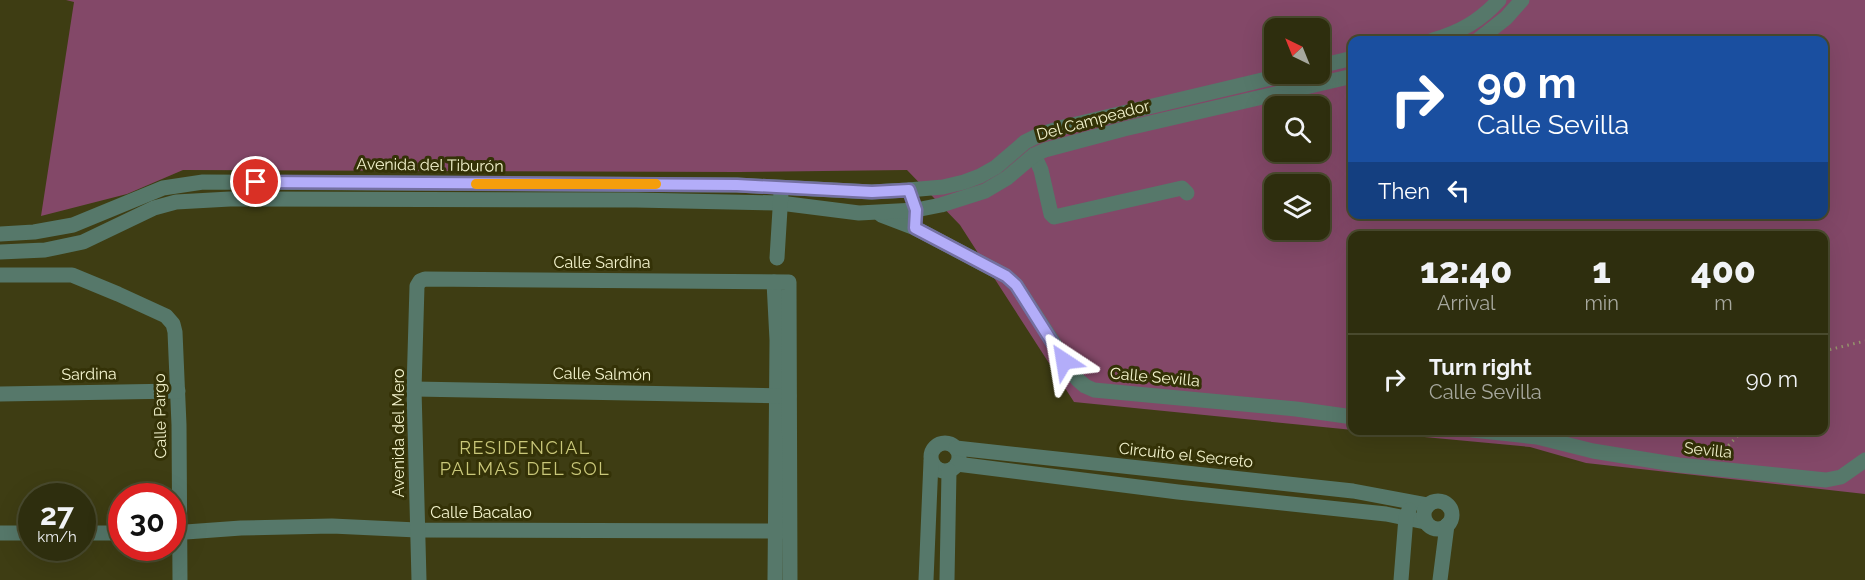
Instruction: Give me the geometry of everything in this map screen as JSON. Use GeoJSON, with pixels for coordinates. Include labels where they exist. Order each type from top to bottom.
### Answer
{"type":"FeatureCollection","features":[{"type":"Feature","properties":{"kind":"street"},"geometry":{"type":"LineString","coordinates":[[1446,36],[1485,15],[1499,0]]}},
{"type":"Feature","properties":{"kind":"street"},"geometry":{"type":"LineString","coordinates":[[1483,36],[1506,18],[1522,0]]}},
{"type":"Feature","properties":{"kind":"street"},"geometry":{"type":"LineString","coordinates":[[1330,64],[1348,59]]}},
{"type":"Feature","properties":{"kind":"street","name":"Del Campeador"},"geometry":{"type":"LineString","coordinates":[[780,203],[873,213],[916,210],[949,203],[985,191],[1007,178],[1034,155],[1045,150],[1169,118],[1348,77]]}},
{"type":"Feature","properties":{"kind":"street","name":"Del Campeador"},"geometry":{"type":"LineString","coordinates":[[781,187],[872,192],[943,187],[980,176],[996,167],[1025,142],[1039,135],[1089,120],[1264,79]]}},
{"type":"Feature","properties":{"kind":"street"},"geometry":{"type":"LineString","coordinates":[[1165,102],[1169,118]]}},
{"type":"Feature","properties":{"kind":"street"},"geometry":{"type":"LineString","coordinates":[[1034,155],[1041,170],[1051,214],[1054,217],[1182,188],[1187,193]]}},
{"type":"Feature","properties":{"kind":"street","name":"Avenida del Tiburón"},"geometry":{"type":"LineString","coordinates":[[0,234],[34,232],[73,225],[147,194],[179,185],[236,182],[527,192],[636,200],[780,203]]}},
{"type":"Feature","properties":{"kind":"street"},"geometry":{"type":"LineString","coordinates":[[295,183],[295,199]]}},
{"type":"Feature","properties":{"kind":"street","name":"Avenida del Tiburón"},"geometry":{"type":"LineString","coordinates":[[0,252],[45,250],[83,242],[154,208],[176,202],[726,185],[781,187]]}},
{"type":"Feature","properties":{"kind":"street"},"geometry":{"type":"LineString","coordinates":[[777,258],[781,187]]}},
{"type":"Feature","properties":{"kind":"street"},"geometry":{"type":"LineString","coordinates":[[909,190],[916,210],[915,228]]}},
{"type":"Feature","properties":{"kind":"street"},"geometry":{"type":"LineString","coordinates":[[872,192],[870,207],[873,213]]}},
{"type":"Feature","properties":{"kind":"street","name":"Calle Sevilla"},"geometry":{"type":"LineString","coordinates":[[873,213],[915,228],[1006,276],[1016,285],[1077,380],[1094,390],[1348,416]]}},
{"type":"Feature","properties":{"kind":"street","name":"Calle Pargo"},"geometry":{"type":"LineString","coordinates":[[0,275],[72,275],[166,316],[173,324],[178,391],[177,483]]}},
{"type":"Feature","properties":{"kind":"street","name":"Calle Sardina"},"geometry":{"type":"LineString","coordinates":[[417,286],[420,281],[426,279],[782,282],[783,395]]}},
{"type":"Feature","properties":{"kind":"street","name":"Avenida del Mero"},"geometry":{"type":"LineString","coordinates":[[417,286],[414,389],[419,580]]}},
{"type":"Feature","properties":{"kind":"street","name":"Calle Salmón"},"geometry":{"type":"LineString","coordinates":[[414,389],[783,395]]}},
{"type":"Feature","properties":{"kind":"street","name":"Sardina"},"geometry":{"type":"LineString","coordinates":[[0,394],[178,391]]}},
{"type":"Feature","properties":{"kind":"street"},"geometry":{"type":"LineString","coordinates":[[783,395],[783,579]]}},
{"type":"Feature","properties":{"kind":"street","name":"Sevilla"},"geometry":{"type":"LineString","coordinates":[[1518,435],[1537,437],[1593,451],[1679,465],[1826,480],[1841,477],[1865,460]]}},
{"type":"Feature","properties":{"kind":"street"},"geometry":{"type":"LineString","coordinates":[[926,580],[932,450],[936,445],[946,442],[956,448],[959,458],[953,467],[947,580]]}},
{"type":"Feature","properties":{"kind":"street","name":"Circuito el Secreto"},"geometry":{"type":"LineString","coordinates":[[956,448],[1353,491],[1428,505]]}},
{"type":"Feature","properties":{"kind":"street"},"geometry":{"type":"LineString","coordinates":[[931,461],[937,469],[953,467],[1406,517],[1425,522],[1435,529],[1442,528],[1451,520],[1450,508],[1446,503],[1434,502],[1428,505],[1425,510],[1425,522]]}},
{"type":"Feature","properties":{"kind":"street"},"geometry":{"type":"LineString","coordinates":[[1178,492],[1180,473]]}},
{"type":"Feature","properties":{"kind":"street"},"geometry":{"type":"LineString","coordinates":[[1401,580],[1406,517],[1412,501]]}},
{"type":"Feature","properties":{"kind":"street"},"geometry":{"type":"LineString","coordinates":[[1440,580],[1447,525]]}},
{"type":"Feature","properties":{"kind":"street","name":"Calle Bacalao"},"geometry":{"type":"LineString","coordinates":[[186,532],[240,528],[332,526],[417,530],[782,530]]}},
{"type":"Feature","properties":{"kind":"street"},"geometry":{"type":"LineString","coordinates":[[0,532],[18,533]]}},
{"type":"Feature","properties":{"kind":"street","name":"Calle Pargo"},"geometry":{"type":"LineString","coordinates":[[178,561],[180,580]]}},
{"type":"Feature","properties":{"kind":"path"},"geometry":{"type":"LineString","coordinates":[[1828,350],[1865,341]]}},
{"type":"Feature","properties":{"kind":"path"},"geometry":{"type":"LineString","coordinates":[[1722,470],[1726,448],[1738,435]]}},
{"type":"Feature","properties":{"kind":"shaded area"},"geometry":{"type":"Polygon","coordinates":[[[66,0],[1865,0],[1865,494],[1586,463],[1530,447],[1402,435],[1828,435],[1828,231],[1348,231],[1348,429],[1074,402],[960,225],[907,170],[738,172],[183,170],[127,194],[41,216],[74,2],[66,0]]]}},
{"type":"Feature","properties":{"kind":"slow traffic"},"geometry":{"type":"LineString","coordinates":[[476,184],[656,184]]}},
{"type":"Feature","properties":{"kind":"district","name":"RESIDENCIAL PALMAS DEL SOL"},"geometry":{"type":"Point","coordinates":[525,457]}},
{"type":"Feature","properties":{"kind":"route"},"geometry":{"type":"LineString","coordinates":[[256,182],[737,185],[872,192],[909,190],[916,210],[915,228],[999,270],[1006,276],[1016,285],[1064,361]]}}]}
